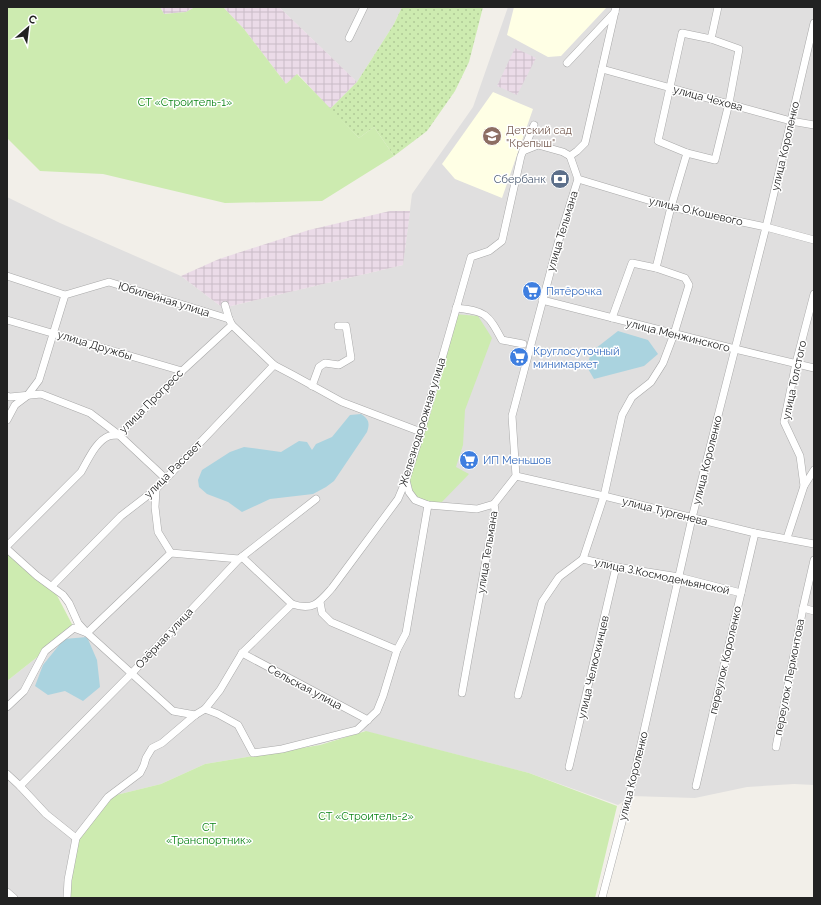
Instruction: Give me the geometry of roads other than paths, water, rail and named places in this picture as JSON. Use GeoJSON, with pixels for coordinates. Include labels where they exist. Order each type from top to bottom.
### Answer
{"type":"FeatureCollection","features":[{"type":"Feature","properties":{"kind":"street"},"geometry":{"type":"LineString","coordinates":[[349,38],[364,7]]}},
{"type":"Feature","properties":{"kind":"street"},"geometry":{"type":"LineString","coordinates":[[711,39],[718,7]]}},
{"type":"Feature","properties":{"kind":"street"},"geometry":{"type":"LineString","coordinates":[[567,63],[616,9]]}},
{"type":"Feature","properties":{"kind":"street"},"geometry":{"type":"LineString","coordinates":[[523,152],[538,145],[563,152],[570,156],[585,143],[616,9]]}},
{"type":"Feature","properties":{"kind":"street","name":"улица Короленко"},"geometry":{"type":"LineString","coordinates":[[602,898],[632,784],[692,518],[766,227],[814,23]]}},
{"type":"Feature","properties":{"kind":"street"},"geometry":{"type":"LineString","coordinates":[[682,33],[711,39],[739,49],[729,104],[715,160],[688,153],[658,142],[682,33]]}},
{"type":"Feature","properties":{"kind":"street","name":"улица Чехова"},"geometry":{"type":"LineString","coordinates":[[602,69],[791,121],[814,125]]}},
{"type":"Feature","properties":{"kind":"street","name":"Железнодорожная улица"},"geometry":{"type":"LineString","coordinates":[[320,602],[398,499],[406,480],[421,432],[471,257],[489,251],[502,241],[523,152],[534,125]]}},
{"type":"Feature","properties":{"kind":"street"},"geometry":{"type":"LineString","coordinates":[[656,268],[671,207],[688,153]]}},
{"type":"Feature","properties":{"kind":"street","name":"улица Тельмана"},"geometry":{"type":"LineString","coordinates":[[462,693],[495,510],[494,504],[516,476],[512,416],[542,300],[578,179],[570,156]]}},
{"type":"Feature","properties":{"kind":"street","name":"улица О.Кошевого"},"geometry":{"type":"LineString","coordinates":[[578,179],[671,207],[766,227],[814,240]]}},
{"type":"Feature","properties":{"kind":"street"},"geometry":{"type":"LineString","coordinates":[[518,695],[542,602],[559,577],[583,558],[604,496],[622,415],[632,397],[650,382],[663,363],[674,334],[689,285],[685,278],[656,268],[632,263],[612,318]]}},
{"type":"Feature","properties":{"kind":"street"},"geometry":{"type":"LineString","coordinates":[[7,276],[65,295],[39,380],[27,396],[15,406],[7,420]]}},
{"type":"Feature","properties":{"kind":"street","name":"Юбилейная улица"},"geometry":{"type":"LineString","coordinates":[[65,295],[109,282],[230,322]]}},
{"type":"Feature","properties":{"kind":"street","name":"улица Толстого"},"geometry":{"type":"LineString","coordinates":[[804,486],[800,456],[784,422],[796,363],[814,294]]}},
{"type":"Feature","properties":{"kind":"street","name":"улица Менжинского"},"geometry":{"type":"LineString","coordinates":[[542,300],[814,368]]}},
{"type":"Feature","properties":{"kind":"street"},"geometry":{"type":"LineString","coordinates":[[225,305],[230,322],[274,364],[342,402],[421,432]]}},
{"type":"Feature","properties":{"kind":"street"},"geometry":{"type":"LineString","coordinates":[[456,308],[477,310],[492,320],[502,340],[523,344]]}},
{"type":"Feature","properties":{"kind":"street","name":"улица Дружбы"},"geometry":{"type":"LineString","coordinates":[[7,320],[182,371]]}},
{"type":"Feature","properties":{"kind":"street","name":"улица Прогресс"},"geometry":{"type":"LineString","coordinates":[[7,547],[81,472],[98,444],[109,436],[119,435],[230,322]]}},
{"type":"Feature","properties":{"kind":"street"},"geometry":{"type":"LineString","coordinates":[[312,386],[319,367],[325,363],[339,365],[351,358],[346,326],[338,326]]}},
{"type":"Feature","properties":{"kind":"street","name":"улица Рассвет"},"geometry":{"type":"LineString","coordinates":[[52,586],[121,516],[156,489],[274,364]]}},
{"type":"Feature","properties":{"kind":"street"},"geometry":{"type":"LineString","coordinates":[[7,396],[41,394],[90,413],[119,435],[165,478]]}},
{"type":"Feature","properties":{"kind":"street","name":"улица Толстого"},"geometry":{"type":"LineString","coordinates":[[787,538],[804,486],[814,470]]}},
{"type":"Feature","properties":{"kind":"street","name":"улица Тургенева"},"geometry":{"type":"LineString","coordinates":[[516,476],[755,533],[814,544]]}},
{"type":"Feature","properties":{"kind":"street"},"geometry":{"type":"LineString","coordinates":[[406,480],[409,492],[415,500],[428,505],[477,509],[494,504]]}},
{"type":"Feature","properties":{"kind":"street"},"geometry":{"type":"LineString","coordinates":[[156,489],[155,507],[158,532],[171,553]]}},
{"type":"Feature","properties":{"kind":"street","name":"Озёрная улица"},"geometry":{"type":"LineString","coordinates":[[20,786],[132,673],[241,558],[316,498]]}},
{"type":"Feature","properties":{"kind":"street"},"geometry":{"type":"LineString","coordinates":[[205,709],[238,725],[252,753],[282,749],[357,730],[368,720],[377,710],[383,696],[397,650],[406,633],[428,505]]}},
{"type":"Feature","properties":{"kind":"street","name":"переулок Короленко"},"geometry":{"type":"LineString","coordinates":[[696,786],[755,533]]}},
{"type":"Feature","properties":{"kind":"street"},"geometry":{"type":"LineString","coordinates":[[7,547],[37,576],[63,595],[69,603],[73,614],[87,634],[173,711],[195,715]]}},
{"type":"Feature","properties":{"kind":"street"},"geometry":{"type":"LineString","coordinates":[[87,634],[171,553],[241,558],[292,604],[301,607],[311,607],[320,602],[322,613],[331,622],[397,650]]}},
{"type":"Feature","properties":{"kind":"street","name":"улица З.Космодемьянской"},"geometry":{"type":"LineString","coordinates":[[583,558],[616,567],[679,577],[741,593]]}},
{"type":"Feature","properties":{"kind":"street","name":"переулок Лермонтова"},"geometry":{"type":"LineString","coordinates":[[776,747],[803,608],[814,560]]}},
{"type":"Feature","properties":{"kind":"street","name":"улица Челюскинцев"},"geometry":{"type":"LineString","coordinates":[[569,767],[616,567]]}},
{"type":"Feature","properties":{"kind":"street"},"geometry":{"type":"LineString","coordinates":[[67,898],[68,880],[76,838],[108,797],[140,772],[152,748],[162,743],[195,715],[205,709],[220,690],[242,653],[292,604]]}},
{"type":"Feature","properties":{"kind":"street"},"geometry":{"type":"LineString","coordinates":[[803,608],[814,611]]}},
{"type":"Feature","properties":{"kind":"street"},"geometry":{"type":"LineString","coordinates":[[7,707],[24,690],[45,651],[74,628],[87,634]]}},
{"type":"Feature","properties":{"kind":"street","name":"Сельская улица"},"geometry":{"type":"LineString","coordinates":[[242,653],[368,720]]}},
{"type":"Feature","properties":{"kind":"street"},"geometry":{"type":"LineString","coordinates":[[7,774],[46,814],[76,838]]}},
{"type":"Feature","properties":{"kind":"street"},"geometry":{"type":"LineString","coordinates":[[7,892],[14,898]]}},
{"type":"Feature","properties":{"kind":"water"},"geometry":{"type":"Polygon","coordinates":[[[618,331],[648,340],[658,354],[644,366],[594,379],[587,367],[591,352],[618,331]]]}},
{"type":"Feature","properties":{"kind":"water"},"geometry":{"type":"Polygon","coordinates":[[[361,414],[368,422],[367,432],[334,481],[313,494],[270,499],[242,512],[228,502],[207,494],[199,487],[198,480],[202,470],[230,452],[244,447],[281,452],[299,441],[307,442],[312,450],[316,444],[332,437],[350,415],[361,414]]]}},
{"type":"Feature","properties":{"kind":"water"},"geometry":{"type":"Polygon","coordinates":[[[87,637],[97,660],[100,687],[83,701],[65,691],[48,695],[35,686],[43,665],[64,639],[87,637]]]}},
{"type":"Feature","properties":{"kind":"place","name":"Детский сад \"Крепыш\""},"geometry":{"type":"Point","coordinates":[492,136]}},
{"type":"Feature","properties":{"kind":"place","name":"Сбербанк"},"geometry":{"type":"Point","coordinates":[560,179]}},
{"type":"Feature","properties":{"kind":"place","name":"Пятёрочка"},"geometry":{"type":"Point","coordinates":[532,291]}},
{"type":"Feature","properties":{"kind":"place","name":"Круглосуточный минимаркет"},"geometry":{"type":"Point","coordinates":[519,357]}},
{"type":"Feature","properties":{"kind":"place","name":"ИП Меньшов"},"geometry":{"type":"Point","coordinates":[469,460]}},
{"type":"Feature","properties":{"kind":"park label","name":"СТ «Строитель-1»"},"geometry":{"type":"Point","coordinates":[185,102]}},
{"type":"Feature","properties":{"kind":"park label","name":"СТ «Строитель-2»"},"geometry":{"type":"Point","coordinates":[366,816]}},
{"type":"Feature","properties":{"kind":"park label","name":"СТ «Транспортник»"},"geometry":{"type":"Point","coordinates":[209,833]}}]}
